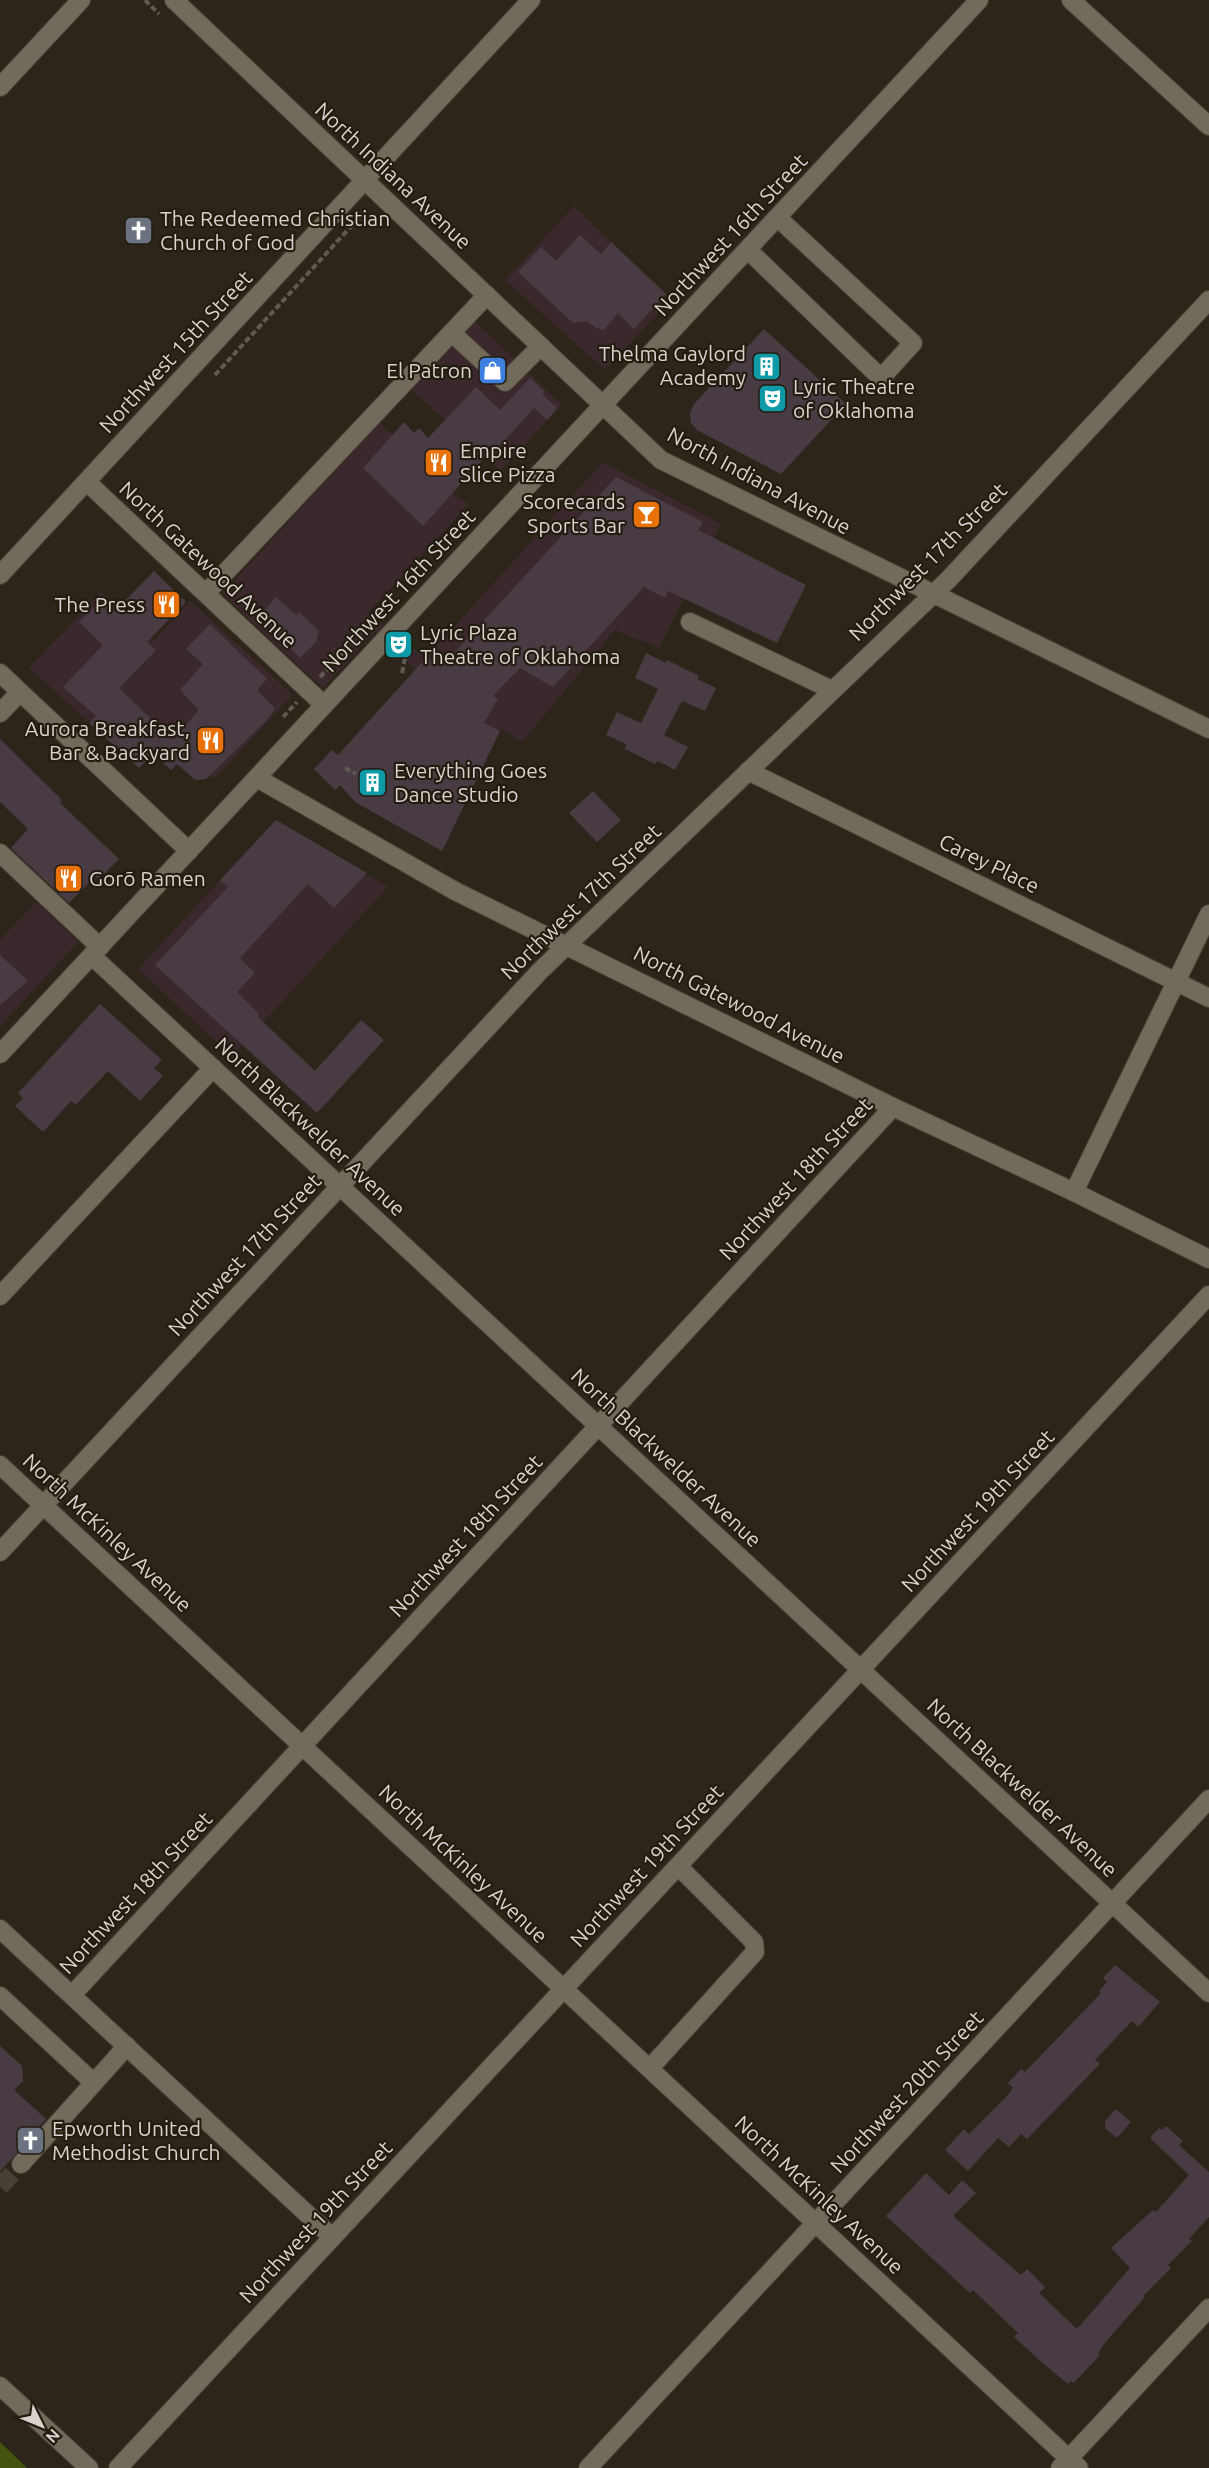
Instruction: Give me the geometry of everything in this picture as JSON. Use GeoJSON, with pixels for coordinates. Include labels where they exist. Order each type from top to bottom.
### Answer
{"type":"FeatureCollection","features":[{"type":"Feature","properties":{"kind":"street"},"geometry":{"type":"LineString","coordinates":[[0,87],[81,0]]}},
{"type":"Feature","properties":{"kind":"street","name":"North Indiana Avenue"},"geometry":{"type":"LineString","coordinates":[[174,0],[661,460],[1209,729]]}},
{"type":"Feature","properties":{"kind":"street","name":"Northwest 15th Street"},"geometry":{"type":"LineString","coordinates":[[0,575],[531,0]]}},
{"type":"Feature","properties":{"kind":"street","name":"Northwest 16th Street"},"geometry":{"type":"LineString","coordinates":[[0,1054],[979,0]]}},
{"type":"Feature","properties":{"kind":"street"},"geometry":{"type":"LineString","coordinates":[[1071,0],[1209,126]]}},
{"type":"Feature","properties":{"kind":"street"},"geometry":{"type":"LineString","coordinates":[[748,250],[881,378],[913,344],[778,218]]}},
{"type":"Feature","properties":{"kind":"street"},"geometry":{"type":"LineString","coordinates":[[206,593],[487,295]]}},
{"type":"Feature","properties":{"kind":"street","name":"Northwest 17th Street"},"geometry":{"type":"LineString","coordinates":[[0,1552],[540,970],[568,946],[932,594],[1209,300]]}},
{"type":"Feature","properties":{"kind":"street"},"geometry":{"type":"LineString","coordinates":[[452,333],[506,382],[541,346]]}},
{"type":"Feature","properties":{"kind":"street","name":"North Gatewood Avenue"},"geometry":{"type":"LineString","coordinates":[[87,482],[324,705]]}},
{"type":"Feature","properties":{"kind":"street"},"geometry":{"type":"LineString","coordinates":[[690,622],[831,690]]}},
{"type":"Feature","properties":{"kind":"street"},"geometry":{"type":"LineString","coordinates":[[0,673],[189,851]]}},
{"type":"Feature","properties":{"kind":"street"},"geometry":{"type":"LineString","coordinates":[[0,712],[20,692]]}},
{"type":"Feature","properties":{"kind":"street","name":"Carey Place"},"geometry":{"type":"LineString","coordinates":[[748,771],[1209,998]]}},
{"type":"Feature","properties":{"kind":"street","name":"North Gatewood Avenue"},"geometry":{"type":"LineString","coordinates":[[257,778],[401,862],[893,1107],[1074,1192],[1209,1259]]}},
{"type":"Feature","properties":{"kind":"street","name":"North Blackwelder Avenue"},"geometry":{"type":"LineString","coordinates":[[0,854],[213,1068],[1209,1992]]}},
{"type":"Feature","properties":{"kind":"street"},"geometry":{"type":"LineString","coordinates":[[1074,1192],[1209,914]]}},
{"type":"Feature","properties":{"kind":"street"},"geometry":{"type":"LineString","coordinates":[[0,1296],[213,1068]]}},
{"type":"Feature","properties":{"kind":"street","name":"Northwest 18th Street"},"geometry":{"type":"LineString","coordinates":[[72,1995],[893,1107]]}},
{"type":"Feature","properties":{"kind":"street","name":"Northwest 19th Street"},"geometry":{"type":"LineString","coordinates":[[118,2468],[1209,1295]]}},
{"type":"Feature","properties":{"kind":"street","name":"North McKinley Avenue"},"geometry":{"type":"LineString","coordinates":[[0,1465],[816,2222],[1069,2465]]}},
{"type":"Feature","properties":{"kind":"street","name":"Northwest 20th Street"},"geometry":{"type":"LineString","coordinates":[[588,2468],[1209,1799]]}},
{"type":"Feature","properties":{"kind":"street"},"geometry":{"type":"LineString","coordinates":[[650,2068],[755,1952],[754,1942],[678,1866]]}},
{"type":"Feature","properties":{"kind":"street"},"geometry":{"type":"LineString","coordinates":[[0,1929],[332,2237]]}},
{"type":"Feature","properties":{"kind":"street"},"geometry":{"type":"LineString","coordinates":[[0,1996],[9,2001],[94,2083]]}},
{"type":"Feature","properties":{"kind":"street"},"geometry":{"type":"LineString","coordinates":[[21,2164],[127,2046]]}},
{"type":"Feature","properties":{"kind":"street"},"geometry":{"type":"LineString","coordinates":[[1069,2465],[1209,2308]]}},
{"type":"Feature","properties":{"kind":"street"},"geometry":{"type":"LineString","coordinates":[[0,2386],[89,2468]]}},
{"type":"Feature","properties":{"kind":"path"},"geometry":{"type":"LineString","coordinates":[[215,375],[367,209]]}},
{"type":"Feature","properties":{"kind":"path"},"geometry":{"type":"LineString","coordinates":[[283,717],[368,627]]}},
{"type":"Feature","properties":{"kind":"path"},"geometry":{"type":"LineString","coordinates":[[402,673],[407,648]]}},
{"type":"Feature","properties":{"kind":"path"},"geometry":{"type":"LineString","coordinates":[[345,768],[356,774]]}},
{"type":"Feature","properties":{"kind":"shaded area"},"geometry":{"type":"Polygon","coordinates":[[[574,206],[671,299],[605,370],[505,280],[574,206]]]}},
{"type":"Feature","properties":{"kind":"shaded area"},"geometry":{"type":"Polygon","coordinates":[[[474,321],[562,405],[500,471],[411,389],[474,321]]]}},
{"type":"Feature","properties":{"kind":"shaded area"},"geometry":{"type":"Polygon","coordinates":[[[380,423],[453,494],[469,504],[368,613],[426,658],[603,462],[721,524],[659,648],[615,630],[522,742],[501,729],[442,851],[402,827],[416,797],[352,739],[416,670],[375,632],[323,688],[222,594],[380,423]]]}},
{"type":"Feature","properties":{"kind":"shaded area"},"geometry":{"type":"Polygon","coordinates":[[[101,592],[154,640],[190,601],[293,695],[214,779],[121,691],[89,722],[29,668],[101,592]]]}},
{"type":"Feature","properties":{"kind":"shaded area"},"geometry":{"type":"Polygon","coordinates":[[[276,820],[388,887],[232,1056],[138,969],[276,820]]]}},
{"type":"Feature","properties":{"kind":"shaded area"},"geometry":{"type":"Polygon","coordinates":[[[36,902],[78,942],[0,1026],[0,940],[36,902]]]}},
{"type":"Feature","properties":{"kind":"green space"},"geometry":{"type":"Polygon","coordinates":[[[0,2442],[27,2468],[0,2468],[0,2442]]]}},
{"type":"Feature","properties":{"kind":"building"},"geometry":{"type":"Polygon","coordinates":[[[580,235],[601,254],[611,242],[666,294],[634,329],[618,313],[604,330],[596,328],[587,321],[573,323],[518,272],[541,247],[556,261],[580,235]]]}},
{"type":"Feature","properties":{"kind":"building","name":"Thelma Gaylord Academy"},"geometry":{"type":"Polygon","coordinates":[[[764,329],[846,404],[781,474],[697,430],[691,423],[690,413],[694,404],[764,329]]]}},
{"type":"Feature","properties":{"kind":"building"},"geometry":{"type":"Polygon","coordinates":[[[530,378],[557,408],[547,420],[534,408],[487,460],[485,457],[423,526],[363,468],[404,422],[414,433],[419,428],[428,438],[476,387],[500,410],[530,378]]]}},
{"type":"Feature","properties":{"kind":"building"},"geometry":{"type":"Polygon","coordinates":[[[616,477],[703,522],[698,530],[806,585],[777,643],[668,591],[665,598],[644,587],[553,687],[520,668],[493,696],[498,699],[484,723],[500,731],[442,851],[355,802],[340,785],[335,790],[314,769],[332,750],[338,755],[426,658],[441,667],[616,477]]]}},
{"type":"Feature","properties":{"kind":"building"},"geometry":{"type":"Polygon","coordinates":[[[154,571],[186,602],[147,642],[156,650],[119,688],[173,740],[199,710],[180,690],[203,664],[186,649],[210,624],[267,679],[257,690],[275,709],[265,722],[206,779],[195,780],[177,764],[171,770],[153,753],[139,768],[89,723],[96,716],[63,687],[103,645],[79,622],[101,600],[114,612],[154,571]]]}},
{"type":"Feature","properties":{"kind":"building"},"geometry":{"type":"Polygon","coordinates":[[[276,597],[296,615],[299,612],[319,631],[316,642],[300,658],[259,617],[276,597]]]}},
{"type":"Feature","properties":{"kind":"building"},"geometry":{"type":"Polygon","coordinates":[[[646,653],[666,663],[667,660],[699,676],[697,679],[716,688],[705,711],[682,701],[664,735],[688,747],[675,770],[658,761],[655,764],[625,749],[626,744],[606,735],[617,712],[641,723],[658,689],[635,678],[646,653]]]}},
{"type":"Feature","properties":{"kind":"building"},"geometry":{"type":"Polygon","coordinates":[[[0,739],[62,800],[60,803],[119,859],[99,879],[95,876],[69,903],[11,848],[28,829],[0,802],[0,739]]]}},
{"type":"Feature","properties":{"kind":"building"},"geometry":{"type":"Polygon","coordinates":[[[593,791],[621,820],[597,842],[569,813],[593,791]]]}},
{"type":"Feature","properties":{"kind":"building"},"geometry":{"type":"Polygon","coordinates":[[[276,820],[367,873],[334,908],[308,884],[240,958],[255,973],[237,992],[259,1014],[257,1016],[315,1071],[361,1020],[384,1040],[317,1113],[155,965],[228,887],[220,880],[276,820]]]}},
{"type":"Feature","properties":{"kind":"building"},"geometry":{"type":"Polygon","coordinates":[[[0,955],[28,981],[0,1005],[0,955]]]}},
{"type":"Feature","properties":{"kind":"building"},"geometry":{"type":"Polygon","coordinates":[[[100,1004],[162,1060],[154,1068],[163,1076],[140,1101],[108,1071],[76,1105],[71,1101],[43,1132],[15,1106],[23,1098],[18,1093],[100,1004]]]}},
{"type":"Feature","properties":{"kind":"building"},"geometry":{"type":"Polygon","coordinates":[[[1115,1965],[1160,2002],[1138,2027],[1132,2021],[1095,2060],[1100,2064],[1027,2139],[1021,2134],[1009,2147],[998,2138],[968,2171],[945,2150],[964,2129],[969,2134],[1008,2095],[1013,2088],[1008,2083],[1021,2069],[1025,2072],[1101,1993],[1099,1991],[1107,1982],[1103,1978],[1115,1965]]]}},
{"type":"Feature","properties":{"kind":"building"},"geometry":{"type":"Polygon","coordinates":[[[0,2046],[22,2066],[23,2081],[14,2090],[46,2119],[0,2172],[0,2046]]]}},
{"type":"Feature","properties":{"kind":"building"},"geometry":{"type":"Polygon","coordinates":[[[1116,2109],[1131,2122],[1117,2138],[1105,2128],[1105,2121],[1116,2109]]]}},
{"type":"Feature","properties":{"kind":"building"},"geometry":{"type":"Polygon","coordinates":[[[1166,2126],[1183,2141],[1179,2145],[1209,2172],[1209,2217],[1189,2239],[1192,2241],[1168,2265],[1171,2268],[1143,2296],[1145,2297],[1104,2344],[1098,2353],[1100,2355],[1074,2383],[1071,2381],[1068,2384],[1039,2360],[1014,2337],[1018,2333],[973,2290],[970,2293],[886,2216],[926,2173],[949,2195],[962,2180],[976,2193],[953,2216],[1021,2275],[1027,2269],[1045,2287],[1039,2293],[1077,2329],[1130,2268],[1111,2248],[1153,2210],[1156,2212],[1189,2175],[1150,2138],[1159,2128],[1162,2130],[1166,2126]]]}},
{"type":"Feature","properties":{"kind":"tunnel"},"geometry":{"type":"LineString","coordinates":[[0,2187],[21,2164]]}},
{"type":"Feature","properties":{"kind":"place","name":"The Redeemed Christian Church of God"},"geometry":{"type":"Point","coordinates":[139,231]}},
{"type":"Feature","properties":{"kind":"place","name":"Thelma Gaylord Academy"},"geometry":{"type":"Point","coordinates":[767,366]}},
{"type":"Feature","properties":{"kind":"place","name":"El Patron"},"geometry":{"type":"Point","coordinates":[493,371]}},
{"type":"Feature","properties":{"kind":"place","name":"Lyric Theatre of Oklahoma"},"geometry":{"type":"Point","coordinates":[772,399]}},
{"type":"Feature","properties":{"kind":"place","name":"Empire Slice Pizza"},"geometry":{"type":"Point","coordinates":[439,463]}},
{"type":"Feature","properties":{"kind":"place","name":"Scorecards Sports Bar"},"geometry":{"type":"Point","coordinates":[646,514]}},
{"type":"Feature","properties":{"kind":"place","name":"The Press"},"geometry":{"type":"Point","coordinates":[166,605]}},
{"type":"Feature","properties":{"kind":"place","name":"Lyric Plaza Theatre of Oklahoma"},"geometry":{"type":"Point","coordinates":[399,645]}},
{"type":"Feature","properties":{"kind":"place","name":"Aurora Breakfast, Bar & Backyard"},"geometry":{"type":"Point","coordinates":[211,741]}},
{"type":"Feature","properties":{"kind":"place","name":"Everything Goes Dance Studio"},"geometry":{"type":"Point","coordinates":[373,783]}},
{"type":"Feature","properties":{"kind":"place","name":"Gorõ Ramen"},"geometry":{"type":"Point","coordinates":[68,879]}},
{"type":"Feature","properties":{"kind":"place","name":"Epworth United Methodist Church"},"geometry":{"type":"Point","coordinates":[31,2141]}}]}
